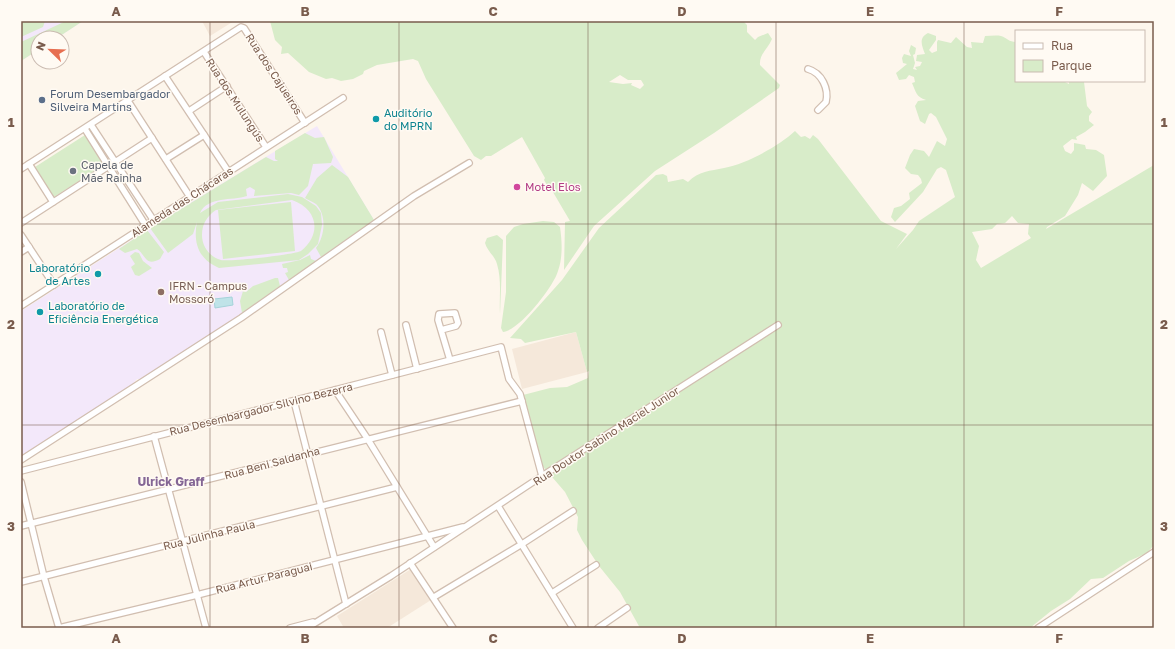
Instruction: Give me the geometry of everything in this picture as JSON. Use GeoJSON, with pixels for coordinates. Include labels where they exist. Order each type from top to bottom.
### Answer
{"type":"FeatureCollection","features":[{"type":"Feature","properties":{"kind":"street","name":"Rua dos Cajueiros"},"geometry":{"type":"LineString","coordinates":[[204,52],[241,27],[244,28],[305,123]]}},
{"type":"Feature","properties":{"kind":"street"},"geometry":{"type":"LineString","coordinates":[[21,169],[204,52]]}},
{"type":"Feature","properties":{"kind":"street","name":"Rua dos Mulungús"},"geometry":{"type":"LineString","coordinates":[[204,52],[266,147]]}},
{"type":"Feature","properties":{"kind":"street"},"geometry":{"type":"LineString","coordinates":[[808,69],[818,75],[827,92],[826,102],[818,110]]}},
{"type":"Feature","properties":{"kind":"street"},"geometry":{"type":"LineString","coordinates":[[165,76],[228,171]]}},
{"type":"Feature","properties":{"kind":"street"},"geometry":{"type":"LineString","coordinates":[[189,112],[227,86]]}},
{"type":"Feature","properties":{"kind":"street","name":"Alameda das Chácaras"},"geometry":{"type":"LineString","coordinates":[[21,306],[343,98]]}},
{"type":"Feature","properties":{"kind":"street"},"geometry":{"type":"LineString","coordinates":[[128,101],[190,197]]}},
{"type":"Feature","properties":{"kind":"street"},"geometry":{"type":"LineString","coordinates":[[91,125],[154,221]]}},
{"type":"Feature","properties":{"kind":"street"},"geometry":{"type":"LineString","coordinates":[[85,128],[146,226]]}},
{"type":"Feature","properties":{"kind":"street"},"geometry":{"type":"LineString","coordinates":[[166,159],[204,134]]}},
{"type":"Feature","properties":{"kind":"street"},"geometry":{"type":"LineString","coordinates":[[21,223],[152,138]]}},
{"type":"Feature","properties":{"kind":"street"},"geometry":{"type":"LineString","coordinates":[[21,460],[241,318],[414,196],[469,163]]}},
{"type":"Feature","properties":{"kind":"street"},"geometry":{"type":"LineString","coordinates":[[29,164],[53,202]]}},
{"type":"Feature","properties":{"kind":"street"},"geometry":{"type":"LineString","coordinates":[[21,235],[54,285]]}},
{"type":"Feature","properties":{"kind":"street"},"geometry":{"type":"LineString","coordinates":[[21,252],[29,247]]}},
{"type":"Feature","properties":{"kind":"street"},"geometry":{"type":"LineString","coordinates":[[406,325],[417,369]]}},
{"type":"Feature","properties":{"kind":"street","name":"Rua Doutor Sabino Maciel Junior"},"geometry":{"type":"LineString","coordinates":[[317,621],[410,563],[542,476],[778,325]]}},
{"type":"Feature","properties":{"kind":"street"},"geometry":{"type":"LineString","coordinates":[[441,330],[450,360]]}},
{"type":"Feature","properties":{"kind":"street"},"geometry":{"type":"LineString","coordinates":[[381,332],[392,375]]}},
{"type":"Feature","properties":{"kind":"street","name":"Rua Desembargador Silvino Bezerra"},"geometry":{"type":"LineString","coordinates":[[21,471],[501,347],[509,378],[520,394],[522,401]]}},
{"type":"Feature","properties":{"kind":"street"},"geometry":{"type":"LineString","coordinates":[[335,390],[367,438],[434,547]]}},
{"type":"Feature","properties":{"kind":"street"},"geometry":{"type":"LineString","coordinates":[[294,401],[346,604]]}},
{"type":"Feature","properties":{"kind":"street"},"geometry":{"type":"LineString","coordinates":[[522,401],[542,476]]}},
{"type":"Feature","properties":{"kind":"street","name":"Rua Beni Saldanha"},"geometry":{"type":"LineString","coordinates":[[21,526],[367,438],[522,401]]}},
{"type":"Feature","properties":{"kind":"street"},"geometry":{"type":"LineString","coordinates":[[154,436],[206,628]]}},
{"type":"Feature","properties":{"kind":"street"},"geometry":{"type":"LineString","coordinates":[[21,482],[44,577],[59,628]]}},
{"type":"Feature","properties":{"kind":"street","name":"Rua Julinha Paula"},"geometry":{"type":"LineString","coordinates":[[21,582],[397,487]]}},
{"type":"Feature","properties":{"kind":"street"},"geometry":{"type":"LineString","coordinates":[[498,506],[573,628]]}},
{"type":"Feature","properties":{"kind":"street"},"geometry":{"type":"LineString","coordinates":[[434,597],[522,544],[573,510]]}},
{"type":"Feature","properties":{"kind":"street","name":"Rua Artur Paraguai"},"geometry":{"type":"LineString","coordinates":[[59,628],[197,595],[469,525]]}},
{"type":"Feature","properties":{"kind":"street"},"geometry":{"type":"LineString","coordinates":[[1038,628],[1154,552]]}},
{"type":"Feature","properties":{"kind":"street"},"geometry":{"type":"LineString","coordinates":[[410,563],[434,597],[453,628]]}},
{"type":"Feature","properties":{"kind":"street"},"geometry":{"type":"LineString","coordinates":[[552,593],[596,565]]}},
{"type":"Feature","properties":{"kind":"street"},"geometry":{"type":"LineString","coordinates":[[598,628],[627,608]]}},
{"type":"Feature","properties":{"kind":"street"},"geometry":{"type":"LineString","coordinates":[[290,628],[317,621]]}},
{"type":"Feature","properties":{"kind":"street"},"geometry":{"type":"LineString","coordinates":[[306,628],[317,621]]}},
{"type":"Feature","properties":{"kind":"shaded area"},"geometry":{"type":"Polygon","coordinates":[[[21,21],[83,21],[69,30],[30,30],[30,55],[21,61],[21,21]]]}},
{"type":"Feature","properties":{"kind":"shaded area"},"geometry":{"type":"Polygon","coordinates":[[[202,21],[234,21],[210,36],[202,21]]]}},
{"type":"Feature","properties":{"kind":"shaded area","name":"IFRN - Campus Mossoró"},"geometry":{"type":"Polygon","coordinates":[[[317,126],[374,220],[229,322],[143,379],[137,379],[129,388],[24,454],[21,454],[21,311],[188,204],[317,126]]]}},
{"type":"Feature","properties":{"kind":"shaded area"},"geometry":{"type":"Polygon","coordinates":[[[576,332],[587,372],[522,389],[512,349],[576,332]]]}},
{"type":"Feature","properties":{"kind":"shaded area"},"geometry":{"type":"Polygon","coordinates":[[[411,569],[431,600],[387,628],[344,628],[337,616],[411,569]]]}},
{"type":"Feature","properties":{"kind":"green space"},"geometry":{"type":"Polygon","coordinates":[[[21,21],[45,21],[43,27],[36,30],[30,30],[30,33],[21,37],[21,21]]]}},
{"type":"Feature","properties":{"kind":"green space"},"geometry":{"type":"Polygon","coordinates":[[[66,21],[83,21],[69,30],[47,30],[66,21]]]}},
{"type":"Feature","properties":{"kind":"green space"},"geometry":{"type":"Polygon","coordinates":[[[270,21],[743,21],[747,25],[747,32],[755,40],[758,37],[768,33],[772,39],[762,55],[760,65],[780,85],[779,88],[714,133],[655,171],[594,226],[564,270],[565,222],[570,221],[550,187],[548,187],[544,180],[545,178],[522,137],[491,156],[486,156],[481,160],[474,156],[426,79],[418,61],[413,59],[377,65],[364,71],[363,74],[353,79],[341,81],[332,78],[326,79],[309,72],[288,53],[281,54],[282,47],[275,40],[270,21]],[[620,75],[609,82],[623,84],[632,83],[631,85],[640,89],[644,85],[641,80],[628,80],[620,75]]]}},
{"type":"Feature","properties":{"kind":"green space"},"geometry":{"type":"Polygon","coordinates":[[[928,33],[936,36],[936,40],[929,50],[932,53],[937,51],[938,40],[951,43],[956,37],[967,47],[972,48],[971,42],[983,43],[985,36],[1001,36],[1015,42],[1015,82],[1065,82],[1069,84],[1069,82],[1084,82],[1087,106],[1092,112],[1089,116],[1089,121],[1094,125],[1076,137],[1077,140],[1072,139],[1063,146],[1065,151],[1071,154],[1074,150],[1074,143],[1085,145],[1086,149],[1096,150],[1104,155],[1107,176],[1093,191],[1082,183],[1078,195],[1065,216],[1046,229],[1154,165],[1154,545],[1147,553],[1129,561],[1103,578],[1091,579],[1070,599],[1051,611],[1030,628],[640,628],[620,592],[599,566],[582,540],[577,530],[578,517],[565,492],[540,463],[523,395],[550,388],[567,387],[588,378],[589,371],[587,372],[576,332],[525,343],[521,339],[510,338],[562,280],[599,228],[656,175],[663,174],[667,176],[668,182],[683,179],[688,182],[692,178],[701,174],[733,166],[762,154],[780,143],[795,131],[801,137],[805,136],[810,139],[813,135],[818,139],[881,221],[907,234],[896,249],[919,221],[955,197],[946,170],[941,167],[937,169],[923,192],[895,222],[891,217],[894,208],[901,206],[910,199],[909,193],[922,183],[918,175],[911,174],[905,168],[914,149],[924,151],[929,157],[937,141],[945,146],[947,139],[936,117],[931,113],[929,114],[925,124],[920,121],[915,106],[918,101],[926,100],[918,96],[912,83],[915,82],[914,77],[909,75],[906,79],[899,80],[896,73],[907,64],[903,63],[902,58],[904,54],[911,56],[909,51],[911,45],[916,48],[915,54],[913,55],[915,63],[913,69],[917,70],[915,67],[920,66],[922,62],[916,61],[917,55],[925,54],[922,42],[923,37],[928,33]],[[1012,216],[1005,223],[997,224],[992,229],[972,232],[979,246],[976,260],[981,268],[1031,238],[1028,234],[1029,224],[1018,223],[1012,216]]]}},
{"type":"Feature","properties":{"kind":"green space"},"geometry":{"type":"Polygon","coordinates":[[[30,38],[30,55],[21,61],[21,42],[30,38]]]}},
{"type":"Feature","properties":{"kind":"green space"},"geometry":{"type":"Polygon","coordinates":[[[305,133],[315,138],[324,137],[333,157],[331,163],[313,164],[308,186],[299,195],[291,193],[254,196],[255,190],[250,187],[246,189],[247,196],[214,201],[200,213],[218,202],[288,194],[302,197],[316,206],[321,213],[322,225],[318,244],[308,254],[299,260],[219,268],[206,260],[199,249],[196,236],[197,222],[193,234],[168,253],[150,228],[266,157],[274,161],[278,161],[275,159],[275,151],[305,133]],[[292,200],[216,210],[210,215],[204,224],[202,231],[203,244],[213,257],[221,260],[261,258],[301,251],[312,237],[314,222],[307,209],[301,204],[292,200]]]}},
{"type":"Feature","properties":{"kind":"green space"},"geometry":{"type":"Polygon","coordinates":[[[85,135],[104,165],[54,197],[35,167],[85,135]]]}},
{"type":"Feature","properties":{"kind":"green space"},"geometry":{"type":"Polygon","coordinates":[[[332,165],[348,177],[374,220],[321,257],[316,248],[323,232],[324,226],[322,214],[316,204],[305,198],[317,178],[332,165]]]}},
{"type":"Feature","properties":{"kind":"green space"},"geometry":{"type":"Polygon","coordinates":[[[291,202],[295,251],[223,259],[218,210],[291,202]]]}},
{"type":"Feature","properties":{"kind":"green space"},"geometry":{"type":"Polygon","coordinates":[[[543,221],[554,222],[560,227],[562,249],[558,271],[550,287],[535,307],[518,324],[510,330],[503,332],[501,328],[506,292],[506,236],[514,227],[543,221]]]}},
{"type":"Feature","properties":{"kind":"green space"},"geometry":{"type":"Polygon","coordinates":[[[147,230],[164,252],[160,259],[151,262],[146,259],[137,249],[125,253],[119,249],[147,230]]]}},
{"type":"Feature","properties":{"kind":"green space"},"geometry":{"type":"Polygon","coordinates":[[[497,235],[503,240],[500,314],[499,270],[496,261],[487,249],[485,243],[487,238],[497,235]]]}},
{"type":"Feature","properties":{"kind":"green space"},"geometry":{"type":"Polygon","coordinates":[[[135,252],[139,253],[143,261],[152,268],[139,276],[135,275],[131,267],[135,264],[130,256],[135,252]]]}},
{"type":"Feature","properties":{"kind":"green space"},"geometry":{"type":"Polygon","coordinates":[[[310,255],[311,259],[316,261],[289,280],[285,273],[288,272],[287,268],[283,268],[282,264],[300,260],[310,255]]]}},
{"type":"Feature","properties":{"kind":"green space"},"geometry":{"type":"Polygon","coordinates":[[[278,278],[280,286],[242,313],[240,301],[243,291],[246,292],[253,286],[278,278]]]}},
{"type":"Feature","properties":{"kind":"water"},"geometry":{"type":"Polygon","coordinates":[[[232,297],[233,305],[215,308],[214,299],[232,297]]]}},
{"type":"Feature","properties":{"kind":"place","name":"Forum Desembargador Silveira Martins"},"geometry":{"type":"Point","coordinates":[42,100]}},
{"type":"Feature","properties":{"kind":"place","name":"Auditório do MPRN"},"geometry":{"type":"Point","coordinates":[376,119]}},
{"type":"Feature","properties":{"kind":"place","name":"Capela de Mãe Rainha"},"geometry":{"type":"Point","coordinates":[73,171]}},
{"type":"Feature","properties":{"kind":"place","name":"Motel Elos"},"geometry":{"type":"Point","coordinates":[517,187]}},
{"type":"Feature","properties":{"kind":"place","name":"Laboratório de Artes"},"geometry":{"type":"Point","coordinates":[98,274]}},
{"type":"Feature","properties":{"kind":"place","name":"IFRN - Campus Mossoró"},"geometry":{"type":"Point","coordinates":[161,292]}},
{"type":"Feature","properties":{"kind":"place","name":"Laboratório de Eficiência Energética"},"geometry":{"type":"Point","coordinates":[40,312]}},
{"type":"Feature","properties":{"kind":"district","name":"Ulrick Graff"},"geometry":{"type":"Point","coordinates":[171,482]}}]}
